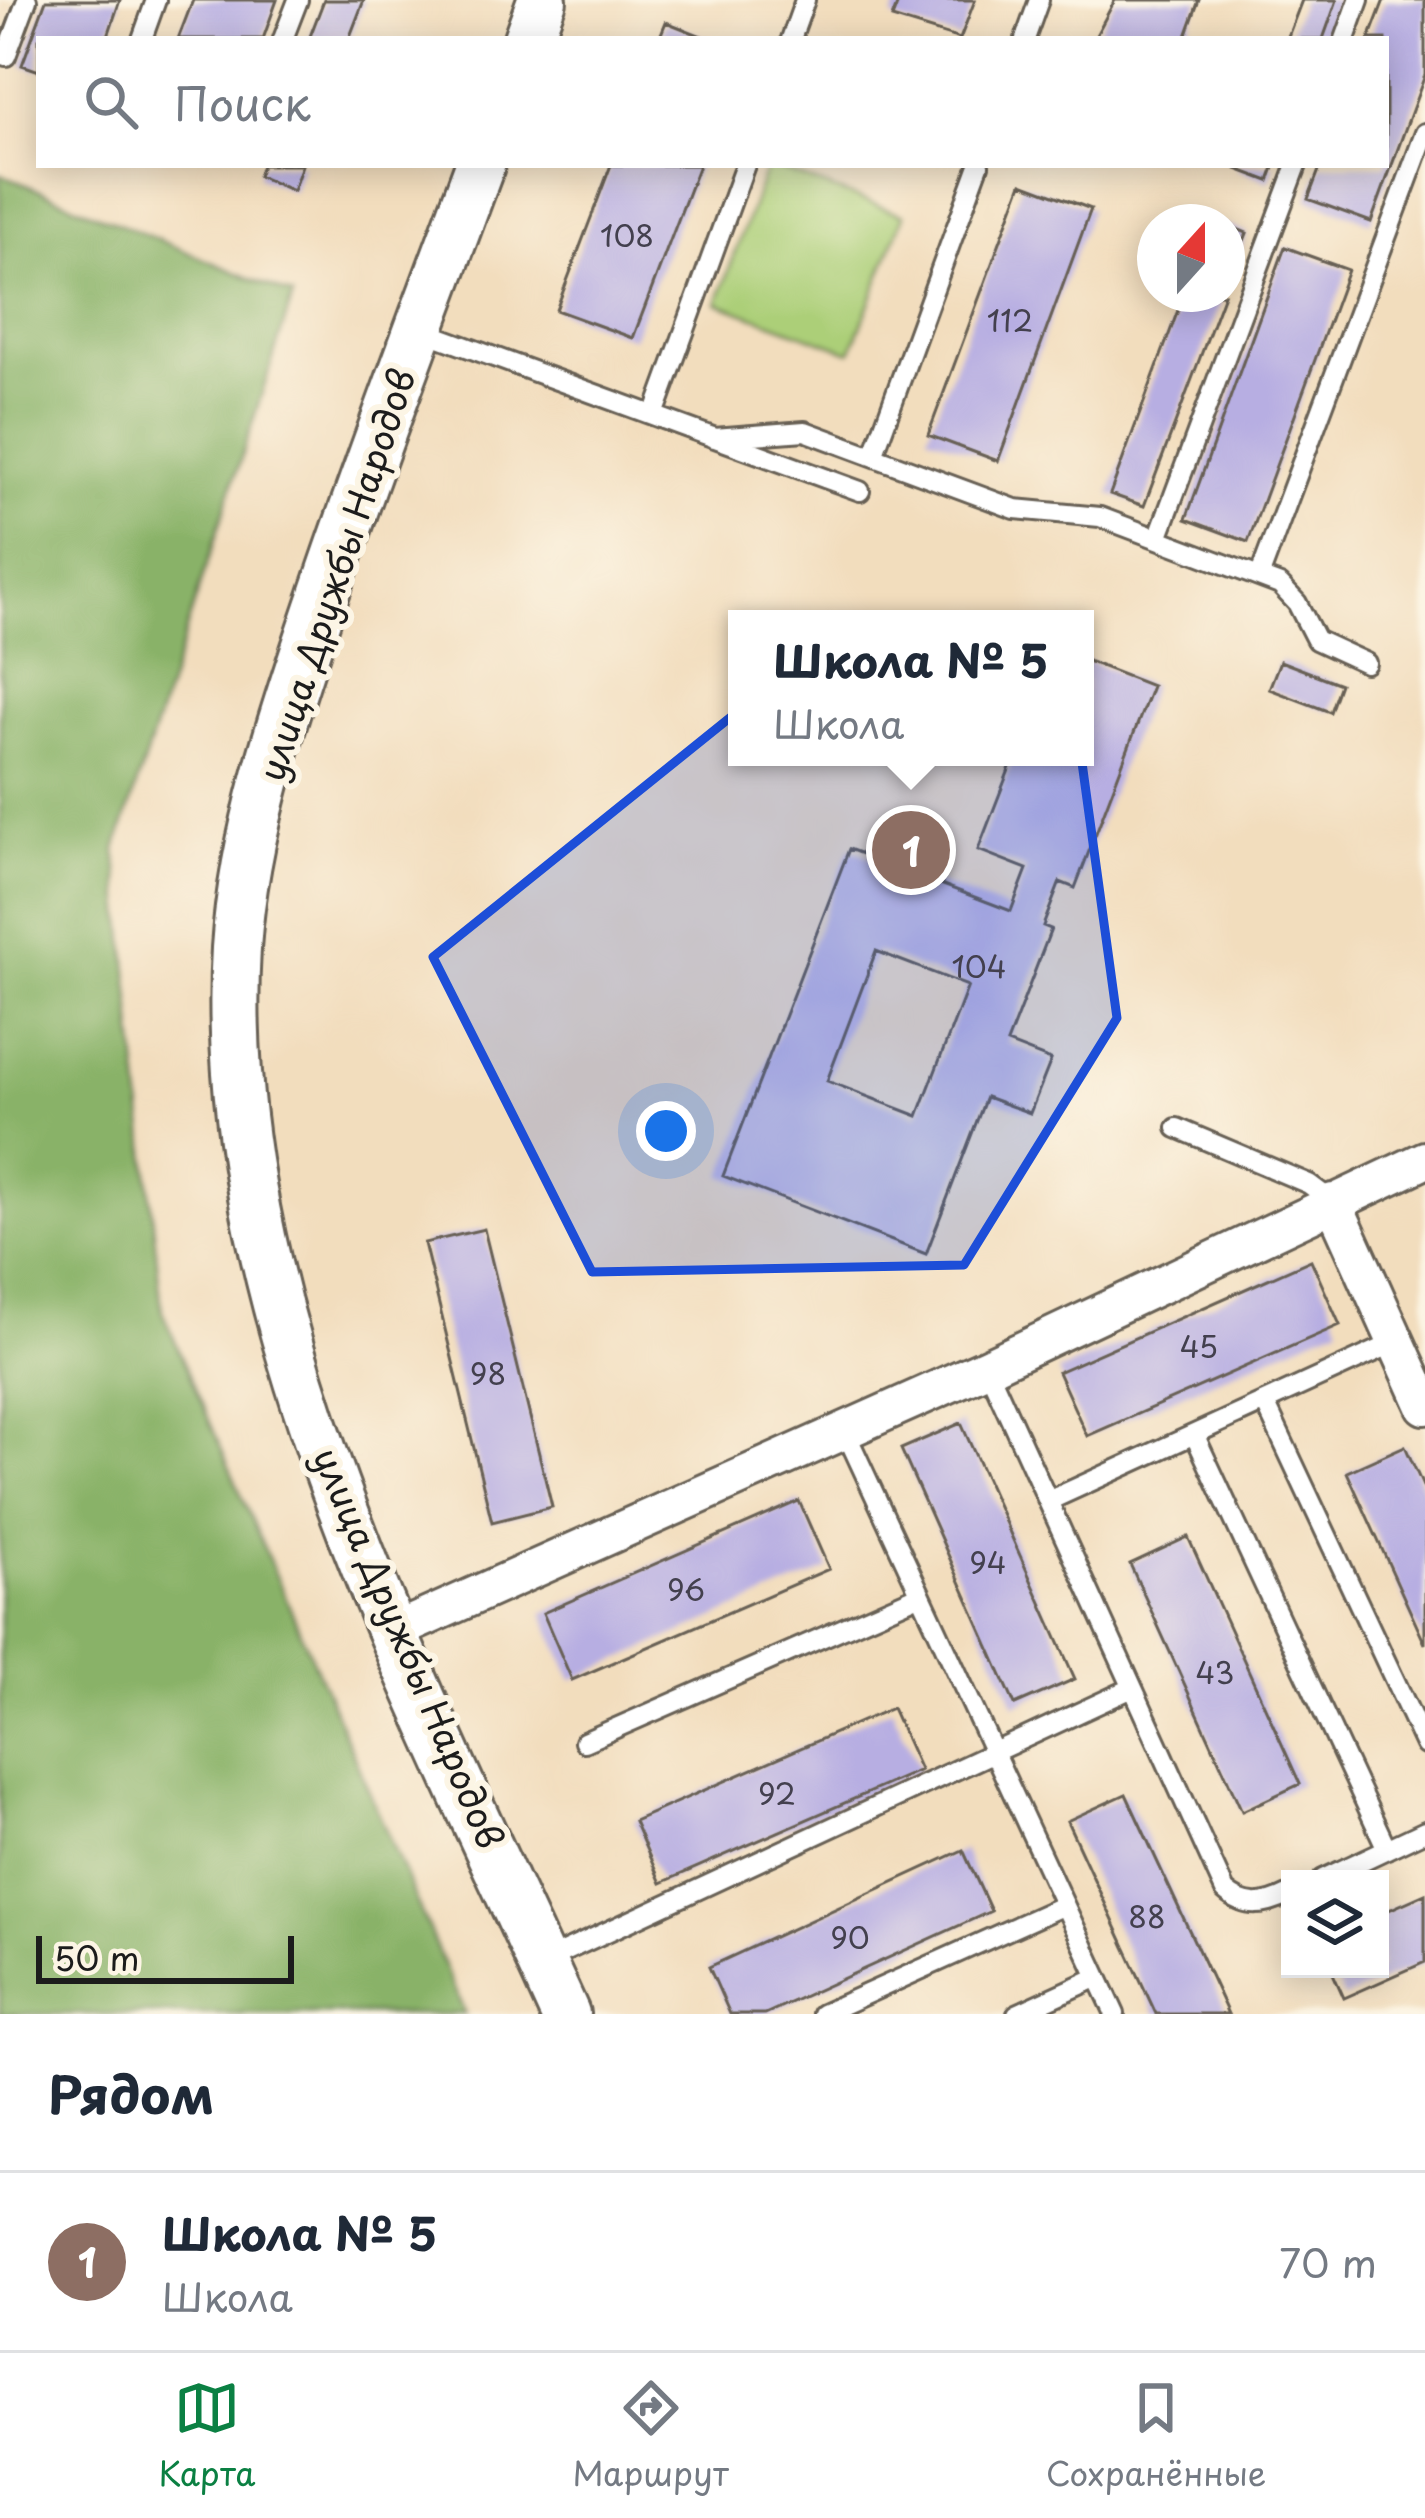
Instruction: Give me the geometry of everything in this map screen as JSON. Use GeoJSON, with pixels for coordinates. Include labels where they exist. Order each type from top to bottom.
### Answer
{"type":"FeatureCollection","features":[{"type":"Feature","properties":{"kind":"street"},"geometry":{"type":"LineString","coordinates":[[528,36],[542,0]]}},
{"type":"Feature","properties":{"kind":"street","name":"улица Дружбы Народов"},"geometry":{"type":"LineString","coordinates":[[479,168],[298,670],[246,871],[234,1024],[240,1104],[266,1256],[304,1391],[393,1632],[565,2014]]}},
{"type":"Feature","properties":{"kind":"street"},"geometry":{"type":"LineString","coordinates":[[393,1632],[987,1367],[1425,1160]]}},
{"type":"Feature","properties":{"kind":"street"},"geometry":{"type":"LineString","coordinates":[[1334,1202],[1425,1406]]}},
{"type":"Feature","properties":{"kind":"lane"},"geometry":{"type":"LineString","coordinates":[[6,56],[26,0]]}},
{"type":"Feature","properties":{"kind":"lane"},"geometry":{"type":"LineString","coordinates":[[143,36],[156,0]]}},
{"type":"Feature","properties":{"kind":"lane"},"geometry":{"type":"LineString","coordinates":[[285,36],[298,0]]}},
{"type":"Feature","properties":{"kind":"lane"},"geometry":{"type":"LineString","coordinates":[[792,36],[805,0]]}},
{"type":"Feature","properties":{"kind":"lane"},"geometry":{"type":"LineString","coordinates":[[1026,36],[1039,0]]}},
{"type":"Feature","properties":{"kind":"lane"},"geometry":{"type":"LineString","coordinates":[[1346,36],[1359,0]]}},
{"type":"Feature","properties":{"kind":"lane"},"geometry":{"type":"LineString","coordinates":[[1260,575],[1425,134]]}},
{"type":"Feature","properties":{"kind":"lane"},"geometry":{"type":"LineString","coordinates":[[654,415],[744,168]]}},
{"type":"Feature","properties":{"kind":"lane"},"geometry":{"type":"LineString","coordinates":[[873,456],[978,168]]}},
{"type":"Feature","properties":{"kind":"lane"},"geometry":{"type":"LineString","coordinates":[[1158,538],[1297,168]]}},
{"type":"Feature","properties":{"kind":"lane"},"geometry":{"type":"LineString","coordinates":[[419,329],[860,491]]}},
{"type":"Feature","properties":{"kind":"lane"},"geometry":{"type":"LineString","coordinates":[[714,437],[806,431],[1016,509],[1100,517],[1280,585],[1297,603],[1316,640],[1366,663]]}},
{"type":"Feature","properties":{"kind":"lane"},"geometry":{"type":"LineString","coordinates":[[1177,1128],[1309,1184],[1334,1202]]}},
{"type":"Feature","properties":{"kind":"lane"},"geometry":{"type":"LineString","coordinates":[[1048,1501],[1396,1342]]}},
{"type":"Feature","properties":{"kind":"lane"},"geometry":{"type":"LineString","coordinates":[[987,1367],[1225,1892],[1239,1903],[1257,1906],[1281,1897]]}},
{"type":"Feature","properties":{"kind":"lane"},"geometry":{"type":"LineString","coordinates":[[1265,1403],[1425,1745]]}},
{"type":"Feature","properties":{"kind":"lane"},"geometry":{"type":"LineString","coordinates":[[845,1431],[1115,2014]]}},
{"type":"Feature","properties":{"kind":"lane"},"geometry":{"type":"LineString","coordinates":[[1195,1436],[1387,1849]]}},
{"type":"Feature","properties":{"kind":"lane"},"geometry":{"type":"LineString","coordinates":[[584,1742],[919,1595]]}},
{"type":"Feature","properties":{"kind":"lane"},"geometry":{"type":"LineString","coordinates":[[542,1962],[1130,1689]]}},
{"type":"Feature","properties":{"kind":"lane"},"geometry":{"type":"LineString","coordinates":[[1342,1870],[1425,1831]]}},
{"type":"Feature","properties":{"kind":"lane"},"geometry":{"type":"LineString","coordinates":[[822,2014],[1064,1905]]}},
{"type":"Feature","properties":{"kind":"lane"},"geometry":{"type":"LineString","coordinates":[[1016,2014],[1098,1977]]}},
{"type":"Feature","properties":{"kind":"highlighted area"},"geometry":{"type":"Polygon","coordinates":[[[825,641],[1066,646],[1117,1018],[964,1265],[592,1272],[433,957],[825,641]]]}},
{"type":"Feature","properties":{"kind":"green space"},"geometry":{"type":"Polygon","coordinates":[[[766,168],[904,215],[851,352],[717,303],[766,168]]]}},
{"type":"Feature","properties":{"kind":"green space"},"geometry":{"type":"Polygon","coordinates":[[[0,174],[293,296],[116,849],[162,1311],[465,2014],[0,2014],[0,174]]]}},
{"type":"Feature","properties":{"kind":"building"},"geometry":{"type":"Polygon","coordinates":[[[46,0],[120,0],[108,36],[36,36],[36,70],[22,65],[46,0]]]}},
{"type":"Feature","properties":{"kind":"building"},"geometry":{"type":"Polygon","coordinates":[[[193,0],[277,0],[264,36],[179,36],[193,0]]]}},
{"type":"Feature","properties":{"kind":"building"},"geometry":{"type":"Polygon","coordinates":[[[324,0],[364,0],[350,36],[310,36],[324,0]]]}},
{"type":"Feature","properties":{"kind":"building"},"geometry":{"type":"Polygon","coordinates":[[[899,0],[975,0],[961,36],[892,18],[899,0]]]}},
{"type":"Feature","properties":{"kind":"building"},"geometry":{"type":"Polygon","coordinates":[[[1115,0],[1199,0],[1186,36],[1096,36],[1115,0]]]}},
{"type":"Feature","properties":{"kind":"building"},"geometry":{"type":"Polygon","coordinates":[[[1302,0],[1337,0],[1324,36],[1288,36],[1302,0]]]}},
{"type":"Feature","properties":{"kind":"building"},"geometry":{"type":"Polygon","coordinates":[[[1384,0],[1425,0],[1425,75],[1371,222],[1308,199],[1320,168],[1389,168],[1389,36],[1370,36],[1384,0]]]}},
{"type":"Feature","properties":{"kind":"building"},"geometry":{"type":"Polygon","coordinates":[[[666,22],[701,36],[660,36],[666,22]]]}},
{"type":"Feature","properties":{"kind":"building"},"geometry":{"type":"Polygon","coordinates":[[[261,168],[301,168],[293,191],[258,176],[261,168]]]}},
{"type":"Feature","properties":{"kind":"building"},"geometry":{"type":"Polygon","coordinates":[[[610,168],[698,168],[633,338],[556,310],[610,168]]]}},
{"type":"Feature","properties":{"kind":"building"},"geometry":{"type":"Polygon","coordinates":[[[1237,168],[1274,168],[1269,181],[1237,168]]]}},
{"type":"Feature","properties":{"kind":"building"},"geometry":{"type":"Polygon","coordinates":[[[1022,183],[1091,209],[998,461],[928,435],[1022,183]]]}},
{"type":"Feature","properties":{"kind":"building"},"geometry":{"type":"Polygon","coordinates":[[[1285,247],[1348,270],[1248,542],[1186,519],[1285,247]]]}},
{"type":"Feature","properties":{"kind":"building"},"geometry":{"type":"Polygon","coordinates":[[[1177,312],[1217,312],[1144,506],[1110,494],[1177,312]]]}},
{"type":"Feature","properties":{"kind":"building"},"geometry":{"type":"Polygon","coordinates":[[[1280,661],[1340,684],[1330,712],[1269,689],[1280,661]]]}},
{"type":"Feature","properties":{"kind":"building"},"geometry":{"type":"Polygon","coordinates":[[[1094,663],[1152,686],[1075,888],[1060,882],[1043,926],[1051,929],[1007,1043],[1051,1060],[1030,1113],[986,1097],[926,1254],[723,1176],[849,849],[1011,911],[1027,869],[978,850],[1011,766],[1094,766],[1094,663]],[[876,951],[827,1081],[918,1116],[968,986],[876,951]]]}},
{"type":"Feature","properties":{"kind":"building"},"geometry":{"type":"Polygon","coordinates":[[[484,1229],[552,1507],[492,1522],[424,1243],[484,1229]]]}},
{"type":"Feature","properties":{"kind":"building"},"geometry":{"type":"Polygon","coordinates":[[[1311,1260],[1340,1325],[1087,1436],[1058,1372],[1311,1260]]]}},
{"type":"Feature","properties":{"kind":"building"},"geometry":{"type":"Polygon","coordinates":[[[961,1423],[1075,1679],[1015,1705],[901,1449],[961,1423]]]}},
{"type":"Feature","properties":{"kind":"building"},"geometry":{"type":"Polygon","coordinates":[[[1405,1446],[1425,1491],[1425,1644],[1347,1472],[1405,1446]]]}},
{"type":"Feature","properties":{"kind":"building"},"geometry":{"type":"Polygon","coordinates":[[[799,1501],[829,1569],[572,1680],[543,1613],[799,1501]]]}},
{"type":"Feature","properties":{"kind":"building"},"geometry":{"type":"Polygon","coordinates":[[[1188,1537],[1300,1784],[1242,1811],[1130,1564],[1188,1537]]]}},
{"type":"Feature","properties":{"kind":"building"},"geometry":{"type":"Polygon","coordinates":[[[892,1708],[920,1770],[661,1883],[634,1821],[892,1708]]]}},
{"type":"Feature","properties":{"kind":"building"},"geometry":{"type":"Polygon","coordinates":[[[1126,1794],[1228,2014],[1156,2014],[1067,1821],[1126,1794]]]}},
{"type":"Feature","properties":{"kind":"building"},"geometry":{"type":"Polygon","coordinates":[[[963,1850],[991,1911],[765,2014],[730,2014],[709,1967],[963,1850]]]}},
{"type":"Feature","properties":{"kind":"building"},"geometry":{"type":"Polygon","coordinates":[[[1425,1894],[1425,1962],[1389,1978],[1389,1910],[1425,1894]]]}},
{"type":"Feature","properties":{"kind":"building"},"geometry":{"type":"Polygon","coordinates":[[[1335,1978],[1389,1978],[1344,1998],[1335,1978]]]}},
{"type":"Feature","properties":{"kind":"place","name":"Школа № 5"},"geometry":{"type":"Point","coordinates":[911,850]}}]}
